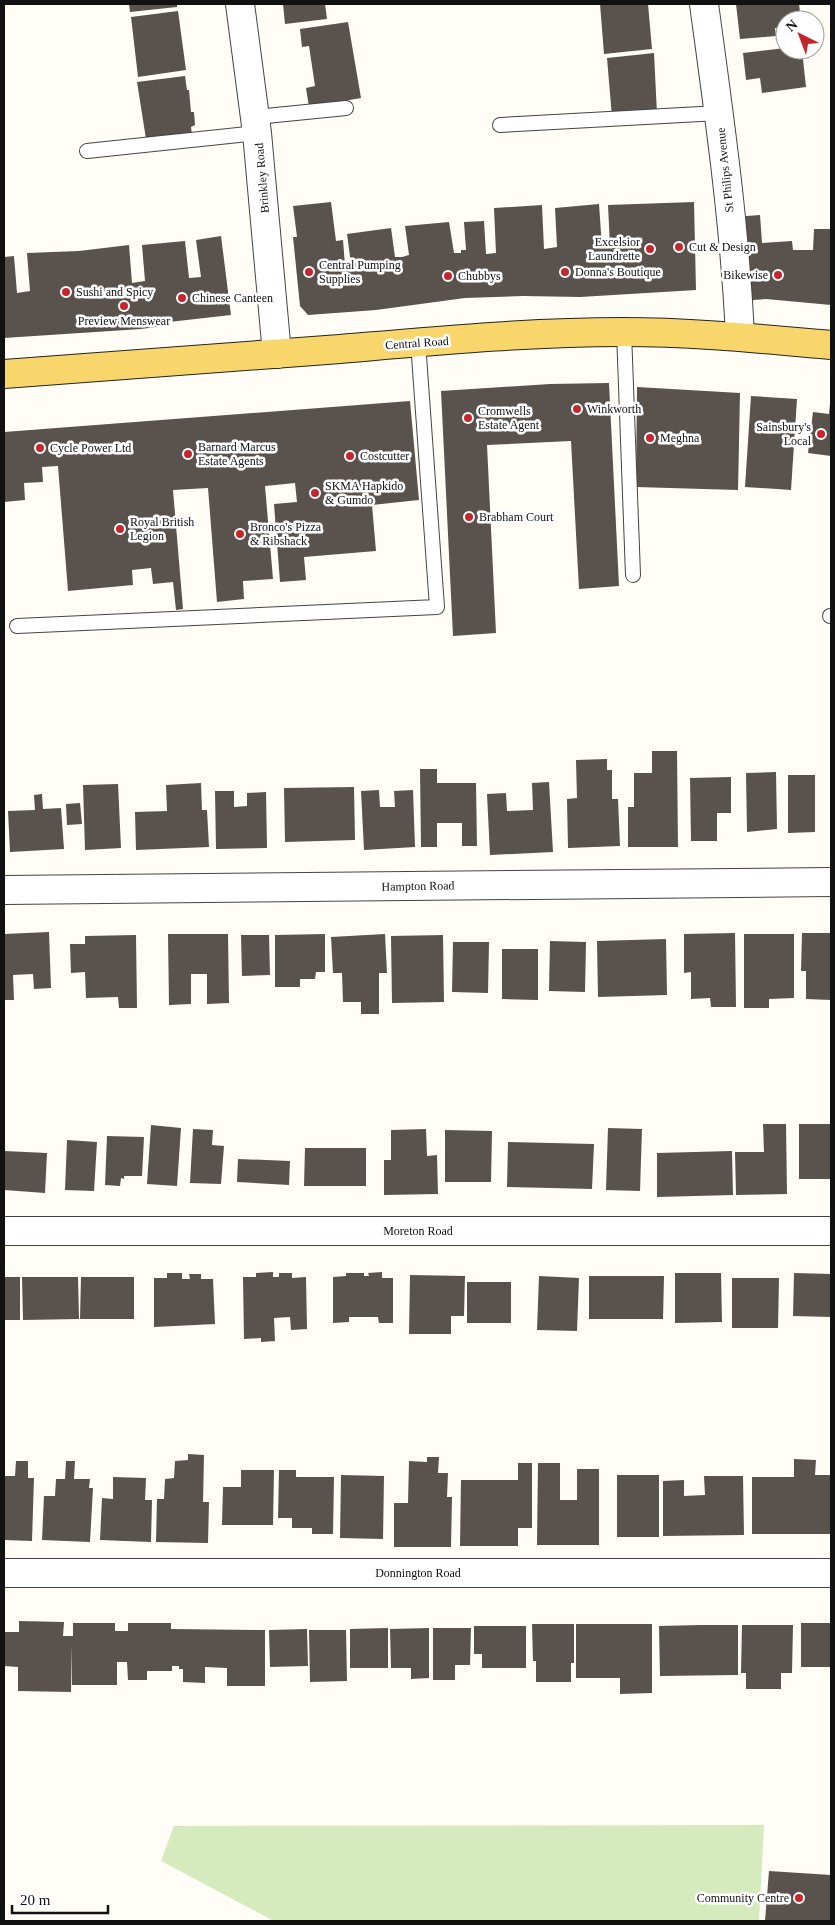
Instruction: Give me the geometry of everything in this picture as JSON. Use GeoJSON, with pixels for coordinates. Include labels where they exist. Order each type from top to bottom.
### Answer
{"type":"FeatureCollection","features":[{"type":"Feature","properties":{"kind":"main road","name":"Central Road"},"geometry":{"type":"LineString","coordinates":[[4,374],[418,342],[538,335],[624,332],[740,337],[831,345]]}},
{"type":"Feature","properties":{"kind":"street","name":"Brinkley Road"},"geometry":{"type":"LineString","coordinates":[[240,4],[256,125],[277,354]]}},
{"type":"Feature","properties":{"kind":"street","name":"St Philips Avenue"},"geometry":{"type":"LineString","coordinates":[[704,4],[718,113],[738,298],[740,337]]}},
{"type":"Feature","properties":{"kind":"street","name":"Hampton Road"},"geometry":{"type":"LineString","coordinates":[[4,890],[831,882]]}},
{"type":"Feature","properties":{"kind":"street","name":"Moreton Road"},"geometry":{"type":"LineString","coordinates":[[4,1231],[831,1231]]}},
{"type":"Feature","properties":{"kind":"street","name":"Donnington Road"},"geometry":{"type":"LineString","coordinates":[[4,1573],[831,1573]]}},
{"type":"Feature","properties":{"kind":"lane"},"geometry":{"type":"LineString","coordinates":[[87,151],[256,125],[346,108]]}},
{"type":"Feature","properties":{"kind":"lane"},"geometry":{"type":"LineString","coordinates":[[500,125],[718,113]]}},
{"type":"Feature","properties":{"kind":"lane"},"geometry":{"type":"LineString","coordinates":[[624,332],[634,575]]}},
{"type":"Feature","properties":{"kind":"lane"},"geometry":{"type":"LineString","coordinates":[[17,626],[437,607],[418,342]]}},
{"type":"Feature","properties":{"kind":"green space"},"geometry":{"type":"Polygon","coordinates":[[[764,1825],[759,1921],[274,1921],[161,1861],[174,1826],[764,1825]]]}},
{"type":"Feature","properties":{"kind":"building"},"geometry":{"type":"Polygon","coordinates":[[[129,4],[177,4],[177,7],[130,12],[129,4]]]}},
{"type":"Feature","properties":{"kind":"building"},"geometry":{"type":"Polygon","coordinates":[[[283,4],[325,4],[327,19],[285,24],[283,4]]]}},
{"type":"Feature","properties":{"kind":"building"},"geometry":{"type":"Polygon","coordinates":[[[600,4],[648,4],[652,49],[604,54],[600,4]]]}},
{"type":"Feature","properties":{"kind":"building"},"geometry":{"type":"Polygon","coordinates":[[[736,4],[799,4],[800,10],[775,10],[775,36],[740,39],[736,4]]]}},
{"type":"Feature","properties":{"kind":"building"},"geometry":{"type":"Polygon","coordinates":[[[178,11],[186,70],[138,77],[131,17],[178,11]]]}},
{"type":"Feature","properties":{"kind":"building"},"geometry":{"type":"Polygon","coordinates":[[[348,22],[361,98],[309,107],[306,88],[315,86],[309,46],[302,47],[300,29],[348,22]]]}},
{"type":"Feature","properties":{"kind":"building"},"geometry":{"type":"Polygon","coordinates":[[[775,49],[775,60],[803,60],[806,87],[762,93],[760,78],[746,80],[743,53],[775,49]]]}},
{"type":"Feature","properties":{"kind":"building"},"geometry":{"type":"Polygon","coordinates":[[[654,53],[657,114],[612,117],[607,58],[654,53]]]}},
{"type":"Feature","properties":{"kind":"building"},"geometry":{"type":"Polygon","coordinates":[[[185,76],[187,90],[189,90],[191,112],[194,112],[195,125],[191,127],[192,135],[146,139],[137,82],[185,76]]]}},
{"type":"Feature","properties":{"kind":"building"},"geometry":{"type":"Polygon","coordinates":[[[331,202],[336,241],[343,240],[345,265],[351,264],[347,234],[391,228],[395,257],[402,257],[409,255],[405,226],[449,222],[454,253],[461,253],[461,250],[466,250],[464,222],[484,221],[486,254],[496,253],[494,208],[542,205],[544,249],[557,247],[555,208],[599,204],[602,247],[610,246],[608,205],[694,202],[696,290],[580,297],[465,298],[376,310],[308,315],[300,306],[293,237],[297,237],[293,206],[331,202]]]}},
{"type":"Feature","properties":{"kind":"building"},"geometry":{"type":"Polygon","coordinates":[[[760,215],[762,243],[792,241],[793,250],[813,250],[814,229],[831,229],[831,305],[766,299],[739,301],[733,217],[760,215]]]}},
{"type":"Feature","properties":{"kind":"building"},"geometry":{"type":"Polygon","coordinates":[[[221,236],[231,315],[169,322],[170,325],[141,329],[4,338],[4,257],[14,256],[17,293],[30,291],[27,253],[79,251],[129,245],[132,283],[145,281],[142,245],[185,241],[189,278],[201,277],[196,240],[221,236]]]}},
{"type":"Feature","properties":{"kind":"building","name":"Brabham Court"},"geometry":{"type":"Polygon","coordinates":[[[609,383],[619,586],[579,589],[571,441],[487,445],[496,633],[453,636],[441,391],[550,384],[609,383]]]}},
{"type":"Feature","properties":{"kind":"building"},"geometry":{"type":"Polygon","coordinates":[[[637,387],[740,393],[738,490],[636,487],[637,387]]]}},
{"type":"Feature","properties":{"kind":"building"},"geometry":{"type":"Polygon","coordinates":[[[751,396],[797,399],[791,490],[745,487],[751,396]]]}},
{"type":"Feature","properties":{"kind":"building"},"geometry":{"type":"Polygon","coordinates":[[[410,401],[419,500],[372,505],[376,551],[304,557],[306,580],[280,582],[274,504],[297,502],[295,483],[265,486],[273,579],[243,581],[244,599],[217,602],[208,488],[173,490],[183,609],[176,610],[173,582],[153,584],[151,568],[132,570],[133,585],[68,591],[58,466],[42,467],[43,482],[24,483],[25,500],[4,502],[4,432],[410,401]]]}},
{"type":"Feature","properties":{"kind":"building","name":"Sainsbury's Local"},"geometry":{"type":"Polygon","coordinates":[[[830,404],[831,456],[808,453],[813,412],[829,414],[830,404]]]}},
{"type":"Feature","properties":{"kind":"building"},"geometry":{"type":"Polygon","coordinates":[[[652,751],[677,751],[678,847],[628,847],[628,807],[634,807],[634,773],[652,773],[652,751]]]}},
{"type":"Feature","properties":{"kind":"building"},"geometry":{"type":"Polygon","coordinates":[[[607,759],[607,770],[612,770],[612,799],[618,799],[620,846],[568,848],[567,799],[577,798],[576,760],[607,759]]]}},
{"type":"Feature","properties":{"kind":"building"},"geometry":{"type":"Polygon","coordinates":[[[420,769],[437,769],[437,783],[476,783],[477,846],[462,846],[462,823],[437,823],[437,847],[421,847],[420,769]]]}},
{"type":"Feature","properties":{"kind":"building"},"geometry":{"type":"Polygon","coordinates":[[[776,772],[777,829],[747,832],[746,773],[776,772]]]}},
{"type":"Feature","properties":{"kind":"building"},"geometry":{"type":"Polygon","coordinates":[[[788,775],[815,775],[815,832],[788,833],[788,775]]]}},
{"type":"Feature","properties":{"kind":"building"},"geometry":{"type":"Polygon","coordinates":[[[731,777],[731,813],[717,813],[717,841],[691,841],[690,778],[731,777]]]}},
{"type":"Feature","properties":{"kind":"building"},"geometry":{"type":"Polygon","coordinates":[[[549,782],[553,852],[490,855],[487,794],[506,793],[507,811],[533,810],[532,783],[549,782]]]}},
{"type":"Feature","properties":{"kind":"building"},"geometry":{"type":"Polygon","coordinates":[[[201,783],[202,810],[207,810],[209,847],[136,850],[135,812],[167,811],[166,785],[201,783]]]}},
{"type":"Feature","properties":{"kind":"building"},"geometry":{"type":"Polygon","coordinates":[[[118,784],[121,848],[85,850],[83,785],[118,784]]]}},
{"type":"Feature","properties":{"kind":"building"},"geometry":{"type":"Polygon","coordinates":[[[354,787],[355,840],[285,842],[284,788],[354,787]]]}},
{"type":"Feature","properties":{"kind":"building"},"geometry":{"type":"Polygon","coordinates":[[[379,790],[380,807],[395,807],[394,791],[413,790],[415,847],[364,850],[361,791],[379,790]]]}},
{"type":"Feature","properties":{"kind":"building"},"geometry":{"type":"Polygon","coordinates":[[[215,791],[234,791],[234,807],[247,806],[247,793],[266,792],[267,848],[216,849],[215,791]]]}},
{"type":"Feature","properties":{"kind":"building"},"geometry":{"type":"Polygon","coordinates":[[[42,794],[43,809],[61,808],[64,849],[10,852],[8,811],[35,810],[34,795],[42,794]]]}},
{"type":"Feature","properties":{"kind":"building"},"geometry":{"type":"Polygon","coordinates":[[[80,803],[82,824],[67,825],[66,804],[80,803]]]}},
{"type":"Feature","properties":{"kind":"building"},"geometry":{"type":"Polygon","coordinates":[[[49,932],[51,988],[34,989],[33,974],[13,975],[14,1000],[4,1000],[4,934],[49,932]]]}},
{"type":"Feature","properties":{"kind":"building"},"geometry":{"type":"Polygon","coordinates":[[[735,933],[736,1007],[711,1007],[710,998],[691,999],[691,972],[684,973],[684,934],[735,933]]]}},
{"type":"Feature","properties":{"kind":"building"},"geometry":{"type":"Polygon","coordinates":[[[802,933],[831,933],[831,1000],[806,999],[806,971],[801,971],[802,933]]]}},
{"type":"Feature","properties":{"kind":"building"},"geometry":{"type":"Polygon","coordinates":[[[168,934],[228,934],[229,1003],[207,1004],[207,974],[191,974],[191,1004],[169,1005],[168,934]]]}},
{"type":"Feature","properties":{"kind":"building"},"geometry":{"type":"Polygon","coordinates":[[[325,934],[325,972],[316,972],[315,979],[300,979],[300,987],[275,987],[275,935],[325,934]]]}},
{"type":"Feature","properties":{"kind":"building"},"geometry":{"type":"Polygon","coordinates":[[[385,934],[387,973],[379,973],[379,1014],[361,1014],[361,1002],[343,1002],[342,973],[333,973],[331,937],[385,934]]]}},
{"type":"Feature","properties":{"kind":"building"},"geometry":{"type":"Polygon","coordinates":[[[744,934],[794,934],[794,998],[769,999],[769,1008],[744,1008],[744,934]]]}},
{"type":"Feature","properties":{"kind":"building"},"geometry":{"type":"Polygon","coordinates":[[[136,935],[137,1008],[119,1008],[118,997],[86,998],[85,972],[71,973],[70,944],[85,944],[85,936],[136,935]]]}},
{"type":"Feature","properties":{"kind":"building"},"geometry":{"type":"Polygon","coordinates":[[[241,935],[269,935],[270,975],[242,976],[241,935]]]}},
{"type":"Feature","properties":{"kind":"building"},"geometry":{"type":"Polygon","coordinates":[[[443,935],[444,1002],[392,1003],[391,936],[443,935]]]}},
{"type":"Feature","properties":{"kind":"building"},"geometry":{"type":"Polygon","coordinates":[[[666,939],[667,995],[598,997],[597,941],[666,939]]]}},
{"type":"Feature","properties":{"kind":"building"},"geometry":{"type":"Polygon","coordinates":[[[550,941],[586,942],[585,992],[549,991],[550,941]]]}},
{"type":"Feature","properties":{"kind":"building"},"geometry":{"type":"Polygon","coordinates":[[[453,942],[489,942],[488,993],[452,992],[453,942]]]}},
{"type":"Feature","properties":{"kind":"building"},"geometry":{"type":"Polygon","coordinates":[[[502,949],[538,949],[538,1000],[502,999],[502,949]]]}},
{"type":"Feature","properties":{"kind":"building"},"geometry":{"type":"Polygon","coordinates":[[[763,1124],[786,1124],[787,1194],[736,1195],[735,1152],[764,1152],[763,1124]]]}},
{"type":"Feature","properties":{"kind":"building"},"geometry":{"type":"Polygon","coordinates":[[[799,1124],[831,1124],[831,1179],[799,1179],[799,1124]]]}},
{"type":"Feature","properties":{"kind":"building"},"geometry":{"type":"Polygon","coordinates":[[[151,1125],[181,1128],[177,1186],[147,1184],[151,1125]]]}},
{"type":"Feature","properties":{"kind":"building"},"geometry":{"type":"Polygon","coordinates":[[[608,1128],[642,1129],[640,1191],[606,1190],[608,1128]]]}},
{"type":"Feature","properties":{"kind":"building"},"geometry":{"type":"Polygon","coordinates":[[[193,1129],[213,1130],[212,1145],[224,1146],[221,1184],[190,1183],[193,1129]]]}},
{"type":"Feature","properties":{"kind":"building"},"geometry":{"type":"Polygon","coordinates":[[[426,1129],[427,1156],[437,1155],[438,1194],[384,1195],[384,1160],[391,1160],[391,1130],[426,1129]]]}},
{"type":"Feature","properties":{"kind":"building"},"geometry":{"type":"Polygon","coordinates":[[[445,1130],[492,1131],[491,1182],[445,1182],[445,1130]]]}},
{"type":"Feature","properties":{"kind":"building"},"geometry":{"type":"Polygon","coordinates":[[[107,1136],[144,1137],[142,1176],[124,1176],[124,1179],[121,1178],[120,1186],[105,1185],[107,1136]]]}},
{"type":"Feature","properties":{"kind":"building"},"geometry":{"type":"Polygon","coordinates":[[[67,1140],[97,1142],[94,1191],[65,1190],[67,1140]]]}},
{"type":"Feature","properties":{"kind":"building"},"geometry":{"type":"Polygon","coordinates":[[[508,1142],[594,1144],[592,1189],[507,1187],[508,1142]]]}},
{"type":"Feature","properties":{"kind":"building"},"geometry":{"type":"Polygon","coordinates":[[[305,1148],[366,1148],[366,1186],[304,1186],[305,1148]]]}},
{"type":"Feature","properties":{"kind":"building"},"geometry":{"type":"Polygon","coordinates":[[[4,1151],[47,1153],[45,1193],[4,1190],[4,1151]]]}},
{"type":"Feature","properties":{"kind":"building"},"geometry":{"type":"Polygon","coordinates":[[[732,1151],[733,1195],[657,1197],[657,1153],[732,1151]]]}},
{"type":"Feature","properties":{"kind":"building"},"geometry":{"type":"Polygon","coordinates":[[[238,1159],[290,1161],[289,1185],[237,1182],[238,1159]]]}},
{"type":"Feature","properties":{"kind":"building"},"geometry":{"type":"Polygon","coordinates":[[[273,1272],[273,1277],[279,1277],[279,1273],[292,1273],[292,1278],[306,1277],[307,1329],[291,1330],[290,1317],[274,1318],[275,1341],[261,1342],[261,1338],[244,1339],[243,1277],[256,1277],[256,1273],[273,1272]]]}},
{"type":"Feature","properties":{"kind":"building"},"geometry":{"type":"Polygon","coordinates":[[[382,1272],[382,1278],[393,1278],[393,1323],[379,1323],[378,1317],[349,1317],[349,1322],[333,1323],[333,1277],[346,1276],[346,1273],[364,1273],[364,1276],[369,1276],[368,1273],[382,1272]]]}},
{"type":"Feature","properties":{"kind":"building"},"geometry":{"type":"Polygon","coordinates":[[[167,1273],[182,1273],[182,1279],[190,1279],[189,1274],[201,1274],[201,1279],[213,1279],[215,1324],[154,1327],[154,1278],[167,1278],[167,1273]]]}},
{"type":"Feature","properties":{"kind":"building"},"geometry":{"type":"Polygon","coordinates":[[[675,1273],[721,1273],[722,1322],[675,1323],[675,1273]]]}},
{"type":"Feature","properties":{"kind":"building"},"geometry":{"type":"Polygon","coordinates":[[[794,1273],[831,1274],[831,1317],[793,1316],[794,1273]]]}},
{"type":"Feature","properties":{"kind":"building"},"geometry":{"type":"Polygon","coordinates":[[[410,1275],[465,1276],[464,1316],[451,1316],[451,1334],[409,1334],[410,1275]]]}},
{"type":"Feature","properties":{"kind":"building"},"geometry":{"type":"Polygon","coordinates":[[[539,1276],[579,1278],[577,1331],[537,1330],[539,1276]]]}},
{"type":"Feature","properties":{"kind":"building"},"geometry":{"type":"Polygon","coordinates":[[[589,1276],[664,1276],[663,1319],[589,1319],[589,1276]]]}},
{"type":"Feature","properties":{"kind":"building"},"geometry":{"type":"Polygon","coordinates":[[[4,1277],[20,1277],[20,1320],[4,1320],[4,1277]]]}},
{"type":"Feature","properties":{"kind":"building"},"geometry":{"type":"Polygon","coordinates":[[[22,1277],[78,1277],[79,1319],[23,1320],[22,1277]]]}},
{"type":"Feature","properties":{"kind":"building"},"geometry":{"type":"Polygon","coordinates":[[[81,1277],[134,1277],[134,1319],[80,1319],[81,1277]]]}},
{"type":"Feature","properties":{"kind":"building"},"geometry":{"type":"Polygon","coordinates":[[[732,1278],[779,1278],[778,1328],[732,1328],[732,1278]]]}},
{"type":"Feature","properties":{"kind":"building"},"geometry":{"type":"Polygon","coordinates":[[[467,1282],[511,1282],[511,1323],[467,1323],[467,1282]]]}},
{"type":"Feature","properties":{"kind":"building"},"geometry":{"type":"Polygon","coordinates":[[[188,1454],[204,1455],[203,1502],[209,1502],[208,1543],[156,1542],[157,1499],[164,1499],[165,1479],[174,1478],[175,1461],[188,1460],[188,1454]]]}},
{"type":"Feature","properties":{"kind":"building"},"geometry":{"type":"Polygon","coordinates":[[[427,1457],[439,1457],[438,1473],[448,1473],[447,1497],[452,1497],[451,1547],[394,1547],[394,1503],[408,1503],[409,1461],[427,1462],[427,1457]]]}},
{"type":"Feature","properties":{"kind":"building"},"geometry":{"type":"Polygon","coordinates":[[[794,1459],[816,1460],[815,1475],[831,1475],[831,1534],[752,1534],[752,1477],[794,1477],[794,1459]]]}},
{"type":"Feature","properties":{"kind":"building"},"geometry":{"type":"Polygon","coordinates":[[[16,1461],[28,1461],[28,1478],[34,1478],[32,1541],[4,1540],[4,1476],[15,1476],[16,1461]]]}},
{"type":"Feature","properties":{"kind":"building"},"geometry":{"type":"Polygon","coordinates":[[[66,1461],[75,1461],[74,1479],[90,1479],[89,1488],[93,1488],[90,1542],[42,1540],[44,1496],[55,1496],[56,1479],[65,1479],[66,1461]]]}},
{"type":"Feature","properties":{"kind":"building"},"geometry":{"type":"Polygon","coordinates":[[[518,1463],[532,1463],[532,1528],[518,1528],[518,1546],[460,1546],[461,1480],[518,1480],[518,1463]]]}},
{"type":"Feature","properties":{"kind":"building"},"geometry":{"type":"Polygon","coordinates":[[[538,1463],[560,1463],[560,1500],[577,1500],[577,1469],[599,1469],[599,1545],[537,1545],[538,1463]]]}},
{"type":"Feature","properties":{"kind":"building"},"geometry":{"type":"Polygon","coordinates":[[[241,1470],[274,1470],[273,1525],[222,1525],[223,1487],[241,1487],[241,1470]]]}},
{"type":"Feature","properties":{"kind":"building"},"geometry":{"type":"Polygon","coordinates":[[[279,1470],[296,1470],[296,1477],[334,1477],[333,1534],[312,1534],[312,1528],[292,1528],[292,1518],[278,1518],[279,1470]]]}},
{"type":"Feature","properties":{"kind":"building"},"geometry":{"type":"Polygon","coordinates":[[[341,1475],[384,1476],[383,1539],[340,1538],[341,1475]]]}},
{"type":"Feature","properties":{"kind":"building"},"geometry":{"type":"Polygon","coordinates":[[[617,1475],[659,1475],[659,1537],[617,1537],[617,1475]]]}},
{"type":"Feature","properties":{"kind":"building"},"geometry":{"type":"Polygon","coordinates":[[[704,1476],[743,1476],[744,1535],[663,1536],[663,1481],[684,1480],[684,1496],[705,1495],[704,1476]]]}},
{"type":"Feature","properties":{"kind":"building"},"geometry":{"type":"Polygon","coordinates":[[[113,1477],[146,1478],[145,1500],[152,1500],[151,1542],[100,1540],[102,1498],[113,1499],[113,1477]]]}},
{"type":"Feature","properties":{"kind":"building"},"geometry":{"type":"Polygon","coordinates":[[[19,1621],[64,1622],[63,1636],[73,1636],[73,1623],[115,1623],[115,1631],[128,1631],[128,1623],[171,1623],[171,1629],[265,1630],[265,1686],[227,1686],[227,1668],[205,1667],[205,1683],[183,1682],[183,1669],[179,1669],[179,1666],[172,1666],[172,1671],[147,1671],[147,1680],[128,1680],[127,1662],[117,1662],[117,1685],[72,1685],[72,1645],[71,1692],[18,1691],[18,1667],[4,1666],[4,1632],[19,1632],[19,1621]]]}},
{"type":"Feature","properties":{"kind":"building"},"geometry":{"type":"Polygon","coordinates":[[[801,1623],[831,1623],[831,1667],[801,1667],[801,1623]]]}},
{"type":"Feature","properties":{"kind":"building"},"geometry":{"type":"Polygon","coordinates":[[[532,1624],[574,1624],[574,1663],[571,1663],[571,1682],[536,1682],[536,1661],[533,1661],[532,1624]]]}},
{"type":"Feature","properties":{"kind":"building"},"geometry":{"type":"Polygon","coordinates":[[[576,1624],[652,1624],[652,1693],[620,1694],[620,1678],[576,1678],[576,1624]]]}},
{"type":"Feature","properties":{"kind":"building"},"geometry":{"type":"Polygon","coordinates":[[[738,1625],[738,1675],[660,1676],[659,1626],[738,1625]]]}},
{"type":"Feature","properties":{"kind":"building"},"geometry":{"type":"Polygon","coordinates":[[[742,1625],[793,1625],[792,1673],[781,1673],[781,1689],[746,1689],[746,1673],[741,1673],[742,1625]]]}},
{"type":"Feature","properties":{"kind":"building"},"geometry":{"type":"Polygon","coordinates":[[[474,1626],[526,1626],[526,1668],[482,1668],[482,1654],[474,1654],[474,1626]]]}},
{"type":"Feature","properties":{"kind":"building"},"geometry":{"type":"Polygon","coordinates":[[[388,1628],[388,1668],[350,1668],[350,1629],[388,1628]]]}},
{"type":"Feature","properties":{"kind":"building"},"geometry":{"type":"Polygon","coordinates":[[[429,1628],[429,1678],[411,1679],[411,1668],[391,1668],[390,1629],[429,1628]]]}},
{"type":"Feature","properties":{"kind":"building"},"geometry":{"type":"Polygon","coordinates":[[[433,1628],[471,1628],[470,1665],[455,1665],[455,1680],[433,1680],[433,1628]]]}},
{"type":"Feature","properties":{"kind":"building"},"geometry":{"type":"Polygon","coordinates":[[[307,1629],[308,1666],[270,1667],[269,1630],[307,1629]]]}},
{"type":"Feature","properties":{"kind":"building"},"geometry":{"type":"Polygon","coordinates":[[[309,1630],[346,1630],[347,1681],[310,1682],[309,1630]]]}},
{"type":"Feature","properties":{"kind":"building","name":"Community Centre"},"geometry":{"type":"Polygon","coordinates":[[[769,1871],[831,1875],[831,1921],[765,1921],[769,1871]]]}},
{"type":"Feature","properties":{"kind":"place","name":"Cut & Design"},"geometry":{"type":"Point","coordinates":[679,247]}},
{"type":"Feature","properties":{"kind":"place","name":"Excelsior Laundrette"},"geometry":{"type":"Point","coordinates":[650,249]}},
{"type":"Feature","properties":{"kind":"place","name":"Central Pumping Supplies"},"geometry":{"type":"Point","coordinates":[309,272]}},
{"type":"Feature","properties":{"kind":"place","name":"Donna's Boutique"},"geometry":{"type":"Point","coordinates":[565,272]}},
{"type":"Feature","properties":{"kind":"place","name":"Bikewise"},"geometry":{"type":"Point","coordinates":[778,275]}},
{"type":"Feature","properties":{"kind":"place","name":"Chubbys"},"geometry":{"type":"Point","coordinates":[448,276]}},
{"type":"Feature","properties":{"kind":"place","name":"Sushi and Spicy"},"geometry":{"type":"Point","coordinates":[66,292]}},
{"type":"Feature","properties":{"kind":"place","name":"Chinese Canteen"},"geometry":{"type":"Point","coordinates":[182,298]}},
{"type":"Feature","properties":{"kind":"place","name":"Preview Menswear"},"geometry":{"type":"Point","coordinates":[124,306]}},
{"type":"Feature","properties":{"kind":"place","name":"Winkworth"},"geometry":{"type":"Point","coordinates":[577,409]}},
{"type":"Feature","properties":{"kind":"place","name":"Cromwells Estate Agent"},"geometry":{"type":"Point","coordinates":[468,418]}},
{"type":"Feature","properties":{"kind":"place","name":"Sainsbury's Local"},"geometry":{"type":"Point","coordinates":[821,434]}},
{"type":"Feature","properties":{"kind":"place","name":"Meghna"},"geometry":{"type":"Point","coordinates":[650,438]}},
{"type":"Feature","properties":{"kind":"place","name":"Cycle Power Ltd"},"geometry":{"type":"Point","coordinates":[40,448]}},
{"type":"Feature","properties":{"kind":"place","name":"Barnard Marcus Estate Agents"},"geometry":{"type":"Point","coordinates":[188,454]}},
{"type":"Feature","properties":{"kind":"place","name":"Costcutter"},"geometry":{"type":"Point","coordinates":[350,456]}},
{"type":"Feature","properties":{"kind":"place","name":"SKMA Hapkido & Gumdo"},"geometry":{"type":"Point","coordinates":[315,493]}},
{"type":"Feature","properties":{"kind":"place","name":"Brabham Court"},"geometry":{"type":"Point","coordinates":[469,517]}},
{"type":"Feature","properties":{"kind":"place","name":"Royal British Legion"},"geometry":{"type":"Point","coordinates":[120,529]}},
{"type":"Feature","properties":{"kind":"place","name":"Bronco's Pizza & Ribshack"},"geometry":{"type":"Point","coordinates":[240,534]}},
{"type":"Feature","properties":{"kind":"place","name":"Community Centre"},"geometry":{"type":"Point","coordinates":[799,1898]}}]}
